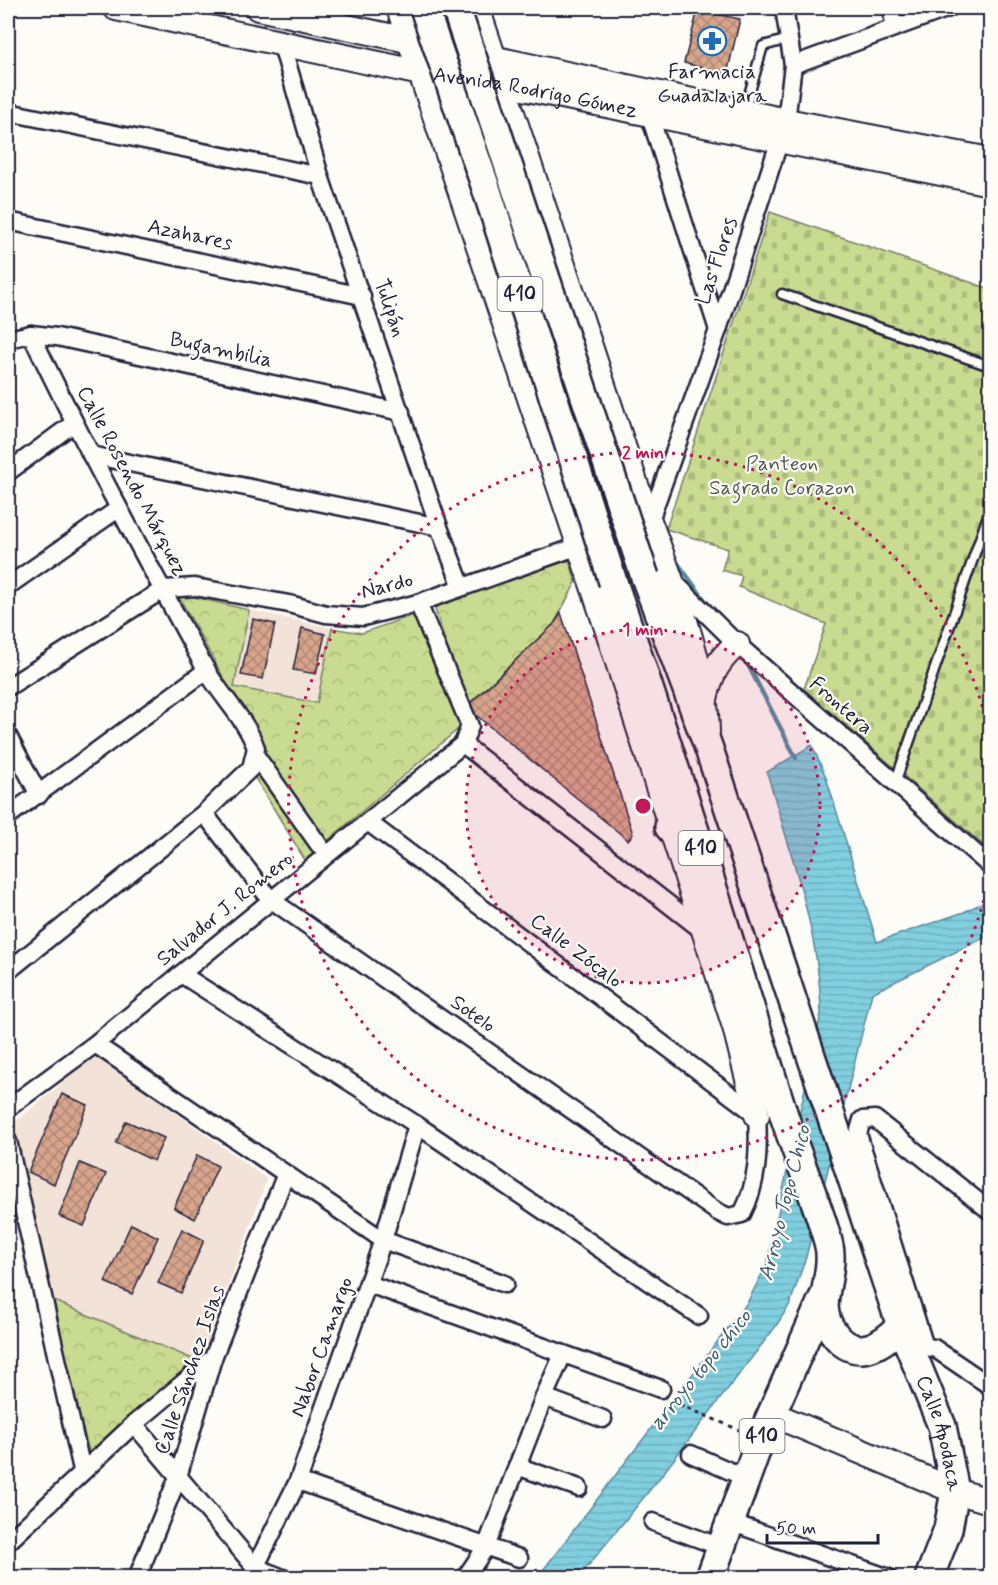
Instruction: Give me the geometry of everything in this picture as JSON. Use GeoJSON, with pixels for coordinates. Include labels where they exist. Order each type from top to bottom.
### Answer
{"type":"FeatureCollection","features":[{"type":"Feature","properties":{"kind":"main road","name":"410"},"geometry":{"type":"LineString","coordinates":[[424,8],[669,746],[784,1115],[824,1226],[831,1255],[823,1298],[760,1440],[710,1578]]}},
{"type":"Feature","properties":{"kind":"main road","name":"410"},"geometry":{"type":"LineString","coordinates":[[456,8],[656,576],[708,746],[901,1326]]}},
{"type":"Feature","properties":{"kind":"main road"},"geometry":{"type":"LineString","coordinates":[[669,827],[682,841],[701,880],[718,902]]}},
{"type":"Feature","properties":{"kind":"main road"},"geometry":{"type":"LineString","coordinates":[[823,1298],[825,1318],[833,1332],[839,1340],[852,1347],[868,1349],[877,1347],[901,1326]]}},
{"type":"Feature","properties":{"kind":"main road","name":"Calle Apodaca"},"geometry":{"type":"LineString","coordinates":[[901,1326],[919,1350],[942,1426],[955,1491],[948,1529],[929,1578]]}},
{"type":"Feature","properties":{"kind":"street","name":"Avenida Rodrigo Gómez"},"geometry":{"type":"LineString","coordinates":[[116,8],[421,72],[503,84],[650,116],[784,132],[990,177]]}},
{"type":"Feature","properties":{"kind":"street","name":"Avenida Rodrigo Gómez"},"geometry":{"type":"LineString","coordinates":[[264,8],[744,112],[784,132]]}},
{"type":"Feature","properties":{"kind":"street"},"geometry":{"type":"LineString","coordinates":[[399,8],[579,546],[735,1027],[757,1115]]}},
{"type":"Feature","properties":{"kind":"street"},"geometry":{"type":"LineString","coordinates":[[477,8],[649,523],[656,576],[680,609],[705,699],[708,746]]}},
{"type":"Feature","properties":{"kind":"street","name":"Las Flores"},"geometry":{"type":"LineString","coordinates":[[649,523],[718,330],[784,132],[793,65],[784,8]]}},
{"type":"Feature","properties":{"kind":"street"},"geometry":{"type":"LineString","coordinates":[[891,8],[895,27]]}},
{"type":"Feature","properties":{"kind":"street"},"geometry":{"type":"LineString","coordinates":[[793,65],[949,8]]}},
{"type":"Feature","properties":{"kind":"street","name":"Tulipán"},"geometry":{"type":"LineString","coordinates":[[281,42],[320,176],[439,527],[462,587]]}},
{"type":"Feature","properties":{"kind":"street"},"geometry":{"type":"LineString","coordinates":[[8,112],[320,176]]}},
{"type":"Feature","properties":{"kind":"street"},"geometry":{"type":"LineString","coordinates":[[650,116],[718,330]]}},
{"type":"Feature","properties":{"kind":"street"},"geometry":{"type":"LineString","coordinates":[[459,189],[471,173],[496,162],[521,164],[531,172]]}},
{"type":"Feature","properties":{"kind":"street","name":"Azahares"},"geometry":{"type":"LineString","coordinates":[[8,221],[362,296]]}},
{"type":"Feature","properties":{"kind":"street"},"geometry":{"type":"LineString","coordinates":[[8,339],[31,334]]}},
{"type":"Feature","properties":{"kind":"street","name":"Bugambilia"},"geometry":{"type":"LineString","coordinates":[[31,334],[57,337],[401,412]]}},
{"type":"Feature","properties":{"kind":"street","name":"Calle Rosendo Márquez"},"geometry":{"type":"LineString","coordinates":[[31,334],[118,509],[207,670],[253,739],[254,762],[320,845]]}},
{"type":"Feature","properties":{"kind":"street"},"geometry":{"type":"LineString","coordinates":[[8,472],[74,423]]}},
{"type":"Feature","properties":{"kind":"street"},"geometry":{"type":"LineString","coordinates":[[91,455],[439,527]]}},
{"type":"Feature","properties":{"kind":"street"},"geometry":{"type":"LineString","coordinates":[[8,586],[118,509]]}},
{"type":"Feature","properties":{"kind":"street","name":"Nardo"},"geometry":{"type":"LineString","coordinates":[[164,589],[195,587],[345,616],[363,617],[418,603],[579,546]]}},
{"type":"Feature","properties":{"kind":"street","name":"Frontera"},"geometry":{"type":"LineString","coordinates":[[656,576],[737,644],[990,867]]}},
{"type":"Feature","properties":{"kind":"street"},"geometry":{"type":"LineString","coordinates":[[8,687],[164,589]]}},
{"type":"Feature","properties":{"kind":"street"},"geometry":{"type":"LineString","coordinates":[[418,603],[465,709],[470,726],[464,742],[703,931]]}},
{"type":"Feature","properties":{"kind":"street"},"geometry":{"type":"LineString","coordinates":[[705,699],[709,682],[718,662],[737,644]]}},
{"type":"Feature","properties":{"kind":"street"},"geometry":{"type":"LineString","coordinates":[[8,816],[207,670]]}},
{"type":"Feature","properties":{"kind":"street"},"geometry":{"type":"LineString","coordinates":[[8,736],[39,795]]}},
{"type":"Feature","properties":{"kind":"street","name":"Salvador J. Romero"},"geometry":{"type":"LineString","coordinates":[[8,1108],[95,1044],[464,742]]}},
{"type":"Feature","properties":{"kind":"street"},"geometry":{"type":"LineString","coordinates":[[8,971],[204,813],[254,762]]}},
{"type":"Feature","properties":{"kind":"street","name":"Sotelo"},"geometry":{"type":"LineString","coordinates":[[204,813],[270,899],[716,1212],[728,1217],[742,1214],[748,1203],[759,1147],[757,1115]]}},
{"type":"Feature","properties":{"kind":"street","name":"Calle Zócalo"},"geometry":{"type":"LineString","coordinates":[[368,822],[757,1115]]}},
{"type":"Feature","properties":{"kind":"street"},"geometry":{"type":"LineString","coordinates":[[181,974],[417,1125],[699,1316]]}},
{"type":"Feature","properties":{"kind":"street"},"geometry":{"type":"LineString","coordinates":[[95,1044],[285,1176],[383,1240],[505,1284]]}},
{"type":"Feature","properties":{"kind":"street","name":"Calle Apodaca"},"geometry":{"type":"LineString","coordinates":[[919,1350],[858,1134],[862,1120],[875,1119],[990,1210]]}},
{"type":"Feature","properties":{"kind":"street","name":"Nabor Camargo"},"geometry":{"type":"LineString","coordinates":[[252,1572],[298,1481],[369,1284],[417,1125]]}},
{"type":"Feature","properties":{"kind":"street"},"geometry":{"type":"LineString","coordinates":[[8,1141],[82,1470]]}},
{"type":"Feature","properties":{"kind":"street","name":"Calle Sánchez Islas"},"geometry":{"type":"LineString","coordinates":[[136,1578],[177,1477],[213,1358],[285,1176]]}},
{"type":"Feature","properties":{"kind":"street"},"geometry":{"type":"LineString","coordinates":[[369,1284],[563,1354],[664,1394]]}},
{"type":"Feature","properties":{"kind":"street"},"geometry":{"type":"LineString","coordinates":[[919,1350],[934,1348],[990,1386]]}},
{"type":"Feature","properties":{"kind":"street"},"geometry":{"type":"LineString","coordinates":[[465,1578],[486,1546],[563,1354]]}},
{"type":"Feature","properties":{"kind":"street"},"geometry":{"type":"LineString","coordinates":[[8,1542],[82,1470],[213,1358]]}},
{"type":"Feature","properties":{"kind":"street"},"geometry":{"type":"LineString","coordinates":[[544,1397],[603,1419]]}},
{"type":"Feature","properties":{"kind":"street"},"geometry":{"type":"LineString","coordinates":[[772,1414],[955,1491],[990,1501]]}},
{"type":"Feature","properties":{"kind":"street"},"geometry":{"type":"LineString","coordinates":[[134,1424],[252,1572],[283,1578]]}},
{"type":"Feature","properties":{"kind":"street"},"geometry":{"type":"LineString","coordinates":[[691,1454],[746,1478]]}},
{"type":"Feature","properties":{"kind":"street"},"geometry":{"type":"LineString","coordinates":[[517,1466],[579,1488]]}},
{"type":"Feature","properties":{"kind":"street"},"geometry":{"type":"LineString","coordinates":[[298,1481],[519,1558]]}},
{"type":"Feature","properties":{"kind":"street"},"geometry":{"type":"LineString","coordinates":[[653,1522],[721,1547]]}},
{"type":"Feature","properties":{"kind":"street"},"geometry":{"type":"LineString","coordinates":[[730,1522],[889,1578]]}},
{"type":"Feature","properties":{"kind":"lane"},"geometry":{"type":"LineString","coordinates":[[744,112],[763,46],[789,39]]}},
{"type":"Feature","properties":{"kind":"lane"},"geometry":{"type":"LineString","coordinates":[[782,294],[990,366]]}},
{"type":"Feature","properties":{"kind":"lane"},"geometry":{"type":"LineString","coordinates":[[895,783],[990,510]]}},
{"type":"Feature","properties":{"kind":"path"},"geometry":{"type":"LineString","coordinates":[[664,1394],[760,1440]]}},
{"type":"Feature","properties":{"kind":"shaded area"},"geometry":{"type":"Polygon","coordinates":[[[249,610],[332,628],[317,703],[234,687],[249,610]]]}},
{"type":"Feature","properties":{"kind":"shaded area"},"geometry":{"type":"Polygon","coordinates":[[[96,1055],[267,1179],[204,1353],[195,1360],[45,1297],[13,1149],[12,1125],[96,1055]]]}},
{"type":"Feature","properties":{"kind":"green space","name":"Panteon Sagrado Corazon"},"geometry":{"type":"Polygon","coordinates":[[[770,212],[990,289],[990,851],[804,689],[826,624],[739,587],[742,576],[722,570],[728,549],[666,529],[770,212]]]}},
{"type":"Feature","properties":{"kind":"green space"},"geometry":{"type":"Polygon","coordinates":[[[569,560],[576,582],[554,624],[466,707],[434,606],[569,560]]]}},
{"type":"Feature","properties":{"kind":"green space"},"geometry":{"type":"Polygon","coordinates":[[[177,593],[249,610],[234,687],[317,703],[332,628],[362,633],[414,615],[441,681],[464,724],[305,860],[252,773],[266,755],[177,593]]]}},
{"type":"Feature","properties":{"kind":"green space"},"geometry":{"type":"Polygon","coordinates":[[[45,1297],[195,1360],[90,1454],[45,1297]]]}},
{"type":"Feature","properties":{"kind":"water"},"geometry":{"type":"Polygon","coordinates":[[[812,745],[826,777],[877,942],[964,912],[990,899],[990,935],[872,993],[806,1257],[790,1304],[776,1326],[658,1480],[579,1577],[537,1578],[747,1303],[767,1264],[821,1014],[819,983],[809,922],[767,772],[812,745]]]}},
{"type":"Feature","properties":{"kind":"building","name":"Farmacia Guadalajara"},"geometry":{"type":"Polygon","coordinates":[[[698,10],[740,19],[727,74],[684,63],[698,10]]]}},
{"type":"Feature","properties":{"kind":"building"},"geometry":{"type":"Polygon","coordinates":[[[561,613],[633,834],[628,840],[466,707],[554,624],[561,613]]]}},
{"type":"Feature","properties":{"kind":"building"},"geometry":{"type":"Polygon","coordinates":[[[253,619],[275,624],[263,679],[241,675],[253,619]]]}},
{"type":"Feature","properties":{"kind":"building"},"geometry":{"type":"Polygon","coordinates":[[[302,628],[325,634],[316,674],[293,670],[302,628]]]}},
{"type":"Feature","properties":{"kind":"building"},"geometry":{"type":"Polygon","coordinates":[[[62,1094],[88,1105],[54,1184],[28,1172],[62,1094]]]}},
{"type":"Feature","properties":{"kind":"building"},"geometry":{"type":"Polygon","coordinates":[[[126,1121],[164,1138],[154,1161],[116,1143],[126,1121]]]}},
{"type":"Feature","properties":{"kind":"building"},"geometry":{"type":"Polygon","coordinates":[[[197,1155],[218,1166],[195,1219],[174,1208],[197,1155]]]}},
{"type":"Feature","properties":{"kind":"building"},"geometry":{"type":"Polygon","coordinates":[[[80,1163],[106,1174],[84,1226],[59,1216],[80,1163]]]}},
{"type":"Feature","properties":{"kind":"building"},"geometry":{"type":"Polygon","coordinates":[[[131,1224],[158,1237],[132,1294],[105,1282],[131,1224]]]}},
{"type":"Feature","properties":{"kind":"building"},"geometry":{"type":"Polygon","coordinates":[[[182,1229],[204,1240],[181,1293],[158,1283],[182,1229]]]}},
{"type":"Feature","properties":{"kind":"waterway"},"geometry":{"type":"LineString","coordinates":[[674,558],[710,607]]}},
{"type":"Feature","properties":{"kind":"waterway"},"geometry":{"type":"LineString","coordinates":[[746,661],[796,758]]}},
{"type":"Feature","properties":{"kind":"place","name":"Farmacia Guadalajara"},"geometry":{"type":"Point","coordinates":[712,41]}},
{"type":"Feature","properties":{"kind":"water label","name":"Arroyo Topo Chico"},"geometry":{"type":"Point","coordinates":[785,1203]}},
{"type":"Feature","properties":{"kind":"water label","name":"arroyo topo chico"},"geometry":{"type":"Point","coordinates":[701,1370]}}]}
